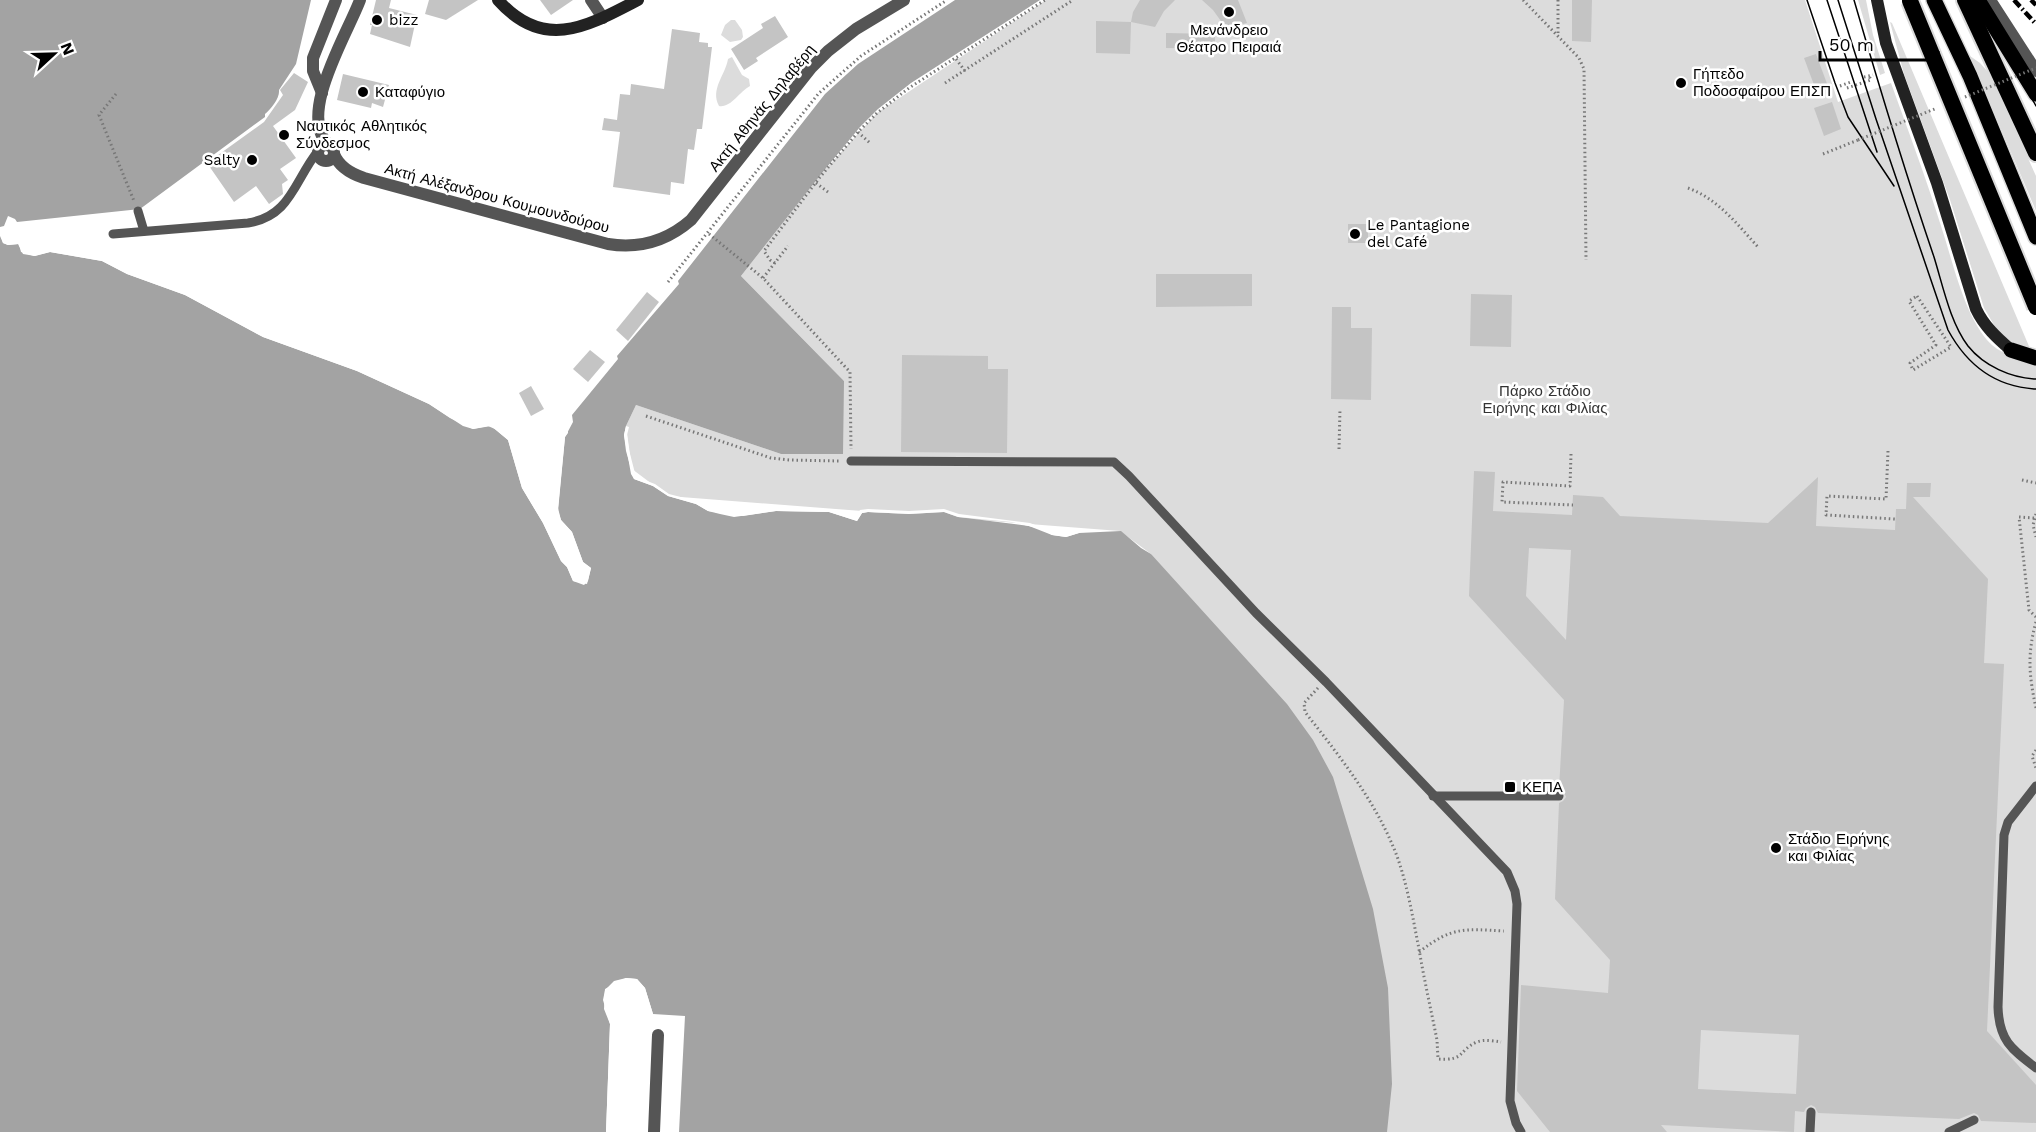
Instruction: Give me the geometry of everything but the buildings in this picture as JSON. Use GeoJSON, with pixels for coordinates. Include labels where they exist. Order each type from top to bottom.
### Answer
{"type":"FeatureCollection","features":[{"type":"Feature","properties":{"kind":"highway"},"geometry":{"type":"LineString","coordinates":[[1909,0],[2036,307]]}},
{"type":"Feature","properties":{"kind":"highway"},"geometry":{"type":"LineString","coordinates":[[1965,0],[2036,153]]}},
{"type":"Feature","properties":{"kind":"main road"},"geometry":{"type":"LineString","coordinates":[[498,0],[521,19],[547,29],[574,29],[603,18],[638,0]]}},
{"type":"Feature","properties":{"kind":"main road"},"geometry":{"type":"LineString","coordinates":[[1877,0],[1888,51],[1937,183],[1976,309],[1982,321],[2011,350],[2036,358]]}},
{"type":"Feature","properties":{"kind":"main road"},"geometry":{"type":"LineString","coordinates":[[1934,0],[1970,76],[2036,237]]}},
{"type":"Feature","properties":{"kind":"main road"},"geometry":{"type":"LineString","coordinates":[[1978,0],[2036,94]]}},
{"type":"Feature","properties":{"kind":"street"},"geometry":{"type":"LineString","coordinates":[[322,93],[313,70],[313,58],[336,0]]}},
{"type":"Feature","properties":{"kind":"street"},"geometry":{"type":"LineString","coordinates":[[326,156],[318,112],[322,93],[330,67],[360,0]]}},
{"type":"Feature","properties":{"kind":"street"},"geometry":{"type":"LineString","coordinates":[[591,0],[603,18]]}},
{"type":"Feature","properties":{"kind":"street","name":"Ακτή Αθηνάς Δηλαβέρη"},"geometry":{"type":"LineString","coordinates":[[651,243],[674,233],[691,220],[788,96],[828,51],[856,29],[904,0]]}},
{"type":"Feature","properties":{"kind":"street"},"geometry":{"type":"LineString","coordinates":[[1990,0],[2036,71]]}},
{"type":"Feature","properties":{"kind":"street","name":"Ακτή Αλέξανδρου Κουμουνδούρου"},"geometry":{"type":"LineString","coordinates":[[326,156],[364,178],[608,244],[627,246],[651,243]]}},
{"type":"Feature","properties":{"kind":"street"},"geometry":{"type":"LineString","coordinates":[[654,1132],[658,1035]]}},
{"type":"Feature","properties":{"kind":"lane"},"geometry":{"type":"LineString","coordinates":[[113,234],[248,223],[268,218],[277,212],[326,156]]}},
{"type":"Feature","properties":{"kind":"lane"},"geometry":{"type":"LineString","coordinates":[[138,211],[144,231]]}},
{"type":"Feature","properties":{"kind":"lane"},"geometry":{"type":"LineString","coordinates":[[851,461],[1114,462],[1256,613],[1326,682],[1507,872],[1515,891],[1517,904],[1510,1101],[1521,1132]]}},
{"type":"Feature","properties":{"kind":"lane"},"geometry":{"type":"LineString","coordinates":[[2036,786],[2008,822],[2004,835],[1998,1006],[2000,1027],[2008,1044],[2036,1068]]}},
{"type":"Feature","properties":{"kind":"lane"},"geometry":{"type":"LineString","coordinates":[[1433,795],[1559,796]]}},
{"type":"Feature","properties":{"kind":"lane"},"geometry":{"type":"LineString","coordinates":[[1810,1132],[1811,1112]]}},
{"type":"Feature","properties":{"kind":"lane"},"geometry":{"type":"LineString","coordinates":[[1949,1132],[1974,1120]]}},
{"type":"Feature","properties":{"kind":"path"},"geometry":{"type":"LineString","coordinates":[[668,282],[819,93],[861,56],[946,0]]}},
{"type":"Feature","properties":{"kind":"path"},"geometry":{"type":"LineString","coordinates":[[775,263],[764,251],[858,132],[891,101],[1045,0]]}},
{"type":"Feature","properties":{"kind":"path"},"geometry":{"type":"LineString","coordinates":[[945,83],[1073,0]]}},
{"type":"Feature","properties":{"kind":"path"},"geometry":{"type":"LineString","coordinates":[[1523,0],[1579,58],[1584,69],[1586,260]]}},
{"type":"Feature","properties":{"kind":"path"},"geometry":{"type":"LineString","coordinates":[[1558,0],[1558,37]]}},
{"type":"Feature","properties":{"kind":"path"},"geometry":{"type":"LineString","coordinates":[[956,58],[964,71]]}},
{"type":"Feature","properties":{"kind":"path"},"geometry":{"type":"LineString","coordinates":[[1847,88],[1871,80],[1869,76]]}},
{"type":"Feature","properties":{"kind":"path"},"geometry":{"type":"LineString","coordinates":[[1840,86],[1851,82]]}},
{"type":"Feature","properties":{"kind":"path"},"geometry":{"type":"LineString","coordinates":[[116,94],[99,115],[138,211]]}},
{"type":"Feature","properties":{"kind":"path"},"geometry":{"type":"LineString","coordinates":[[858,132],[871,144]]}},
{"type":"Feature","properties":{"kind":"path"},"geometry":{"type":"LineString","coordinates":[[1823,154],[1858,140]]}},
{"type":"Feature","properties":{"kind":"path"},"geometry":{"type":"LineString","coordinates":[[816,183],[828,192]]}},
{"type":"Feature","properties":{"kind":"path"},"geometry":{"type":"LineString","coordinates":[[1688,188],[1700,192],[1715,202],[1758,247]]}},
{"type":"Feature","properties":{"kind":"path"},"geometry":{"type":"LineString","coordinates":[[646,416],[771,458],[851,461],[850,372],[763,278],[709,234]]}},
{"type":"Feature","properties":{"kind":"path"},"geometry":{"type":"LineString","coordinates":[[763,278],[788,246]]}},
{"type":"Feature","properties":{"kind":"path"},"geometry":{"type":"LineString","coordinates":[[1917,296],[1951,347],[1913,370],[1910,363],[1936,345],[1908,301],[1917,296]]}},
{"type":"Feature","properties":{"kind":"path"},"geometry":{"type":"LineString","coordinates":[[1339,449],[1340,410]]}},
{"type":"Feature","properties":{"kind":"path"},"geometry":{"type":"LineString","coordinates":[[1888,451],[1886,499],[1827,496],[1826,515],[1895,519]]}},
{"type":"Feature","properties":{"kind":"path"},"geometry":{"type":"LineString","coordinates":[[1571,454],[1570,486],[1503,482],[1502,502],[1573,505]]}},
{"type":"Feature","properties":{"kind":"path"},"geometry":{"type":"LineString","coordinates":[[2022,480],[2036,483]]}},
{"type":"Feature","properties":{"kind":"path"},"geometry":{"type":"LineString","coordinates":[[2036,537],[2033,528],[2035,516],[2019,517],[2029,610],[2036,617]]}},
{"type":"Feature","properties":{"kind":"path"},"geometry":{"type":"LineString","coordinates":[[2036,622],[2029,659],[2030,679],[2036,708]]}},
{"type":"Feature","properties":{"kind":"path"},"geometry":{"type":"LineString","coordinates":[[1312,694],[1304,703],[1305,712],[1350,771],[1376,812],[1394,849],[1406,885],[1437,1040],[1438,1059],[1456,1059],[1480,1040],[1493,1041]]}},
{"type":"Feature","properties":{"kind":"path"},"geometry":{"type":"LineString","coordinates":[[2036,750],[2032,756],[2036,768]]}},
{"type":"Feature","properties":{"kind":"path"},"geometry":{"type":"LineString","coordinates":[[1419,952],[1444,934],[1454,931],[1499,930]]}},
{"type":"Feature","properties":{"kind":"green space","name":"Πάρκο Στάδιο Ειρήνης και Φιλίας"},"geometry":{"type":"Polygon","coordinates":[[[1046,0],[1805,0],[1838,102],[1891,83],[1971,315],[1987,340],[1997,349],[2016,358],[2036,363],[2036,1132],[1387,1132],[1151,554],[1120,531],[668,496],[632,469],[626,426],[636,405],[781,454],[844,381],[741,276],[822,173],[877,113],[1046,0]]]}},
{"type":"Feature","properties":{"kind":"green space"},"geometry":{"type":"Polygon","coordinates":[[[1858,0],[1866,0],[1873,35],[1885,73],[1880,75],[1858,0]]]}},
{"type":"Feature","properties":{"kind":"green space"},"geometry":{"type":"Polygon","coordinates":[[[735,20],[742,30],[741,40],[730,42],[721,35],[725,25],[735,20]]]}},
{"type":"Feature","properties":{"kind":"green space"},"geometry":{"type":"Polygon","coordinates":[[[1890,22],[2031,351],[2012,343],[1997,330],[1984,308],[1950,200],[1904,74],[1890,22]]]}},
{"type":"Feature","properties":{"kind":"green space"},"geometry":{"type":"Polygon","coordinates":[[[1970,56],[1989,73],[2036,176],[2036,211],[1970,56]]]}},
{"type":"Feature","properties":{"kind":"green space"},"geometry":{"type":"Polygon","coordinates":[[[732,57],[742,75],[749,79],[750,86],[727,105],[719,106],[717,88],[728,59],[732,57]]]}},
{"type":"Feature","properties":{"kind":"shaded area"},"geometry":{"type":"Polygon","coordinates":[[[0,0],[311,0],[296,64],[265,117],[140,209],[17,222],[8,216],[4,226],[0,227],[0,0]]]}},
{"type":"Feature","properties":{"kind":"shaded area"},"geometry":{"type":"Polygon","coordinates":[[[955,0],[1040,0],[911,83],[878,109],[822,173],[741,276],[844,381],[843,454],[781,454],[636,405],[624,435],[631,474],[634,479],[653,486],[668,496],[696,504],[708,511],[743,516],[776,511],[829,512],[857,521],[862,513],[868,512],[909,514],[944,512],[958,517],[1029,526],[1052,535],[1066,537],[1079,533],[1121,531],[1151,554],[1287,704],[1313,740],[1333,777],[1373,909],[1388,988],[1392,1084],[1387,1132],[679,1132],[685,1016],[653,1014],[645,988],[637,979],[626,978],[605,989],[604,1009],[610,1024],[606,1132],[0,1132],[0,236],[3,243],[19,244],[21,252],[34,256],[50,252],[102,261],[127,274],[185,295],[263,337],[357,371],[429,404],[463,426],[473,429],[488,426],[495,429],[508,440],[522,488],[543,523],[561,561],[567,567],[573,581],[584,585],[588,581],[591,568],[583,562],[572,532],[561,520],[558,511],[565,437],[573,422],[572,415],[618,359],[617,356],[679,284],[678,281],[825,94],[858,64],[955,0]]]}},
{"type":"Feature","properties":{"kind":"pier"},"geometry":{"type":"Polygon","coordinates":[[[0,233],[5,241],[20,241],[24,250],[30,253],[50,249],[103,258],[129,272],[186,293],[265,334],[358,368],[430,401],[465,423],[473,426],[488,423],[496,426],[510,438],[525,487],[564,559],[570,565],[575,579],[584,582],[588,570],[581,564],[570,543],[569,533],[559,521],[555,511],[560,454],[566,426],[568,433],[565,437],[558,508],[561,520],[572,532],[583,562],[591,568],[587,584],[573,581],[522,488],[508,440],[491,426],[473,429],[429,404],[357,371],[263,337],[185,295],[127,274],[102,261],[50,252],[35,256],[23,254],[18,244],[3,243],[0,233]]]}},
{"type":"Feature","properties":{"kind":"pier"},"geometry":{"type":"Polygon","coordinates":[[[626,426],[629,427],[627,435],[629,450],[636,477],[655,484],[669,494],[696,501],[720,511],[734,514],[776,508],[829,509],[855,518],[860,510],[868,509],[909,511],[944,509],[959,514],[1030,523],[1053,532],[1066,534],[1080,530],[1079,533],[1066,537],[1052,535],[1041,529],[1012,522],[958,517],[944,512],[909,514],[868,512],[862,513],[857,521],[829,512],[776,511],[734,517],[720,514],[668,496],[653,486],[634,479],[626,451],[624,435],[626,426]]]}},
{"type":"Feature","properties":{"kind":"pier"},"geometry":{"type":"Polygon","coordinates":[[[626,978],[637,979],[645,988],[653,1014],[650,1015],[642,990],[636,982],[626,981],[616,984],[608,991],[606,1000],[613,1023],[613,1068],[609,1132],[606,1132],[610,1024],[603,1000],[605,990],[614,981],[626,978]]]}},
{"type":"Feature","properties":{"kind":"tram line"},"geometry":{"type":"LineString","coordinates":[[1807,0],[1848,117],[1894,186]]}},
{"type":"Feature","properties":{"kind":"tram line"},"geometry":{"type":"LineString","coordinates":[[1827,0],[1877,152]]}},
{"type":"Feature","properties":{"kind":"tram line"},"geometry":{"type":"LineString","coordinates":[[1838,0],[1948,330],[1964,354],[1984,372],[2008,384],[2036,389]]}},
{"type":"Feature","properties":{"kind":"tram line"},"geometry":{"type":"LineString","coordinates":[[1854,0],[1956,326],[1974,353],[1990,365],[2017,376],[2036,379]]}},
{"type":"Feature","properties":{"kind":"tram line"},"geometry":{"type":"LineString","coordinates":[[1977,0],[2036,106]]}},
{"type":"Feature","properties":{"kind":"railway"},"geometry":{"type":"LineString","coordinates":[[2014,0],[2036,24]]}},
{"type":"Feature","properties":{"kind":"railway"},"geometry":{"type":"LineString","coordinates":[[2031,0],[2036,5]]}},
{"type":"Feature","properties":{"kind":"place","name":"Μενάνδρειο Θέατρο Πειραιά"},"geometry":{"type":"Point","coordinates":[1229,12]}},
{"type":"Feature","properties":{"kind":"place","name":"bizz"},"geometry":{"type":"Point","coordinates":[377,20]}},
{"type":"Feature","properties":{"kind":"place","name":"Γήπεδο Ποδοσφαίρου ΕΠΣΠ"},"geometry":{"type":"Point","coordinates":[1681,83]}},
{"type":"Feature","properties":{"kind":"place","name":"Καταφύγιο"},"geometry":{"type":"Point","coordinates":[363,92]}},
{"type":"Feature","properties":{"kind":"place","name":"Ναυτικός Αθλητικός Σύνδεσμος"},"geometry":{"type":"Point","coordinates":[284,135]}},
{"type":"Feature","properties":{"kind":"place","name":"Salty"},"geometry":{"type":"Point","coordinates":[252,160]}},
{"type":"Feature","properties":{"kind":"place","name":"Le Pantagione del Café"},"geometry":{"type":"Point","coordinates":[1355,234]}},
{"type":"Feature","properties":{"kind":"place","name":"ΚΕΠΑ"},"geometry":{"type":"Point","coordinates":[1510,787]}},
{"type":"Feature","properties":{"kind":"place","name":"Στάδιο Ειρήνης και Φιλίας"},"geometry":{"type":"Point","coordinates":[1776,848]}}]}
